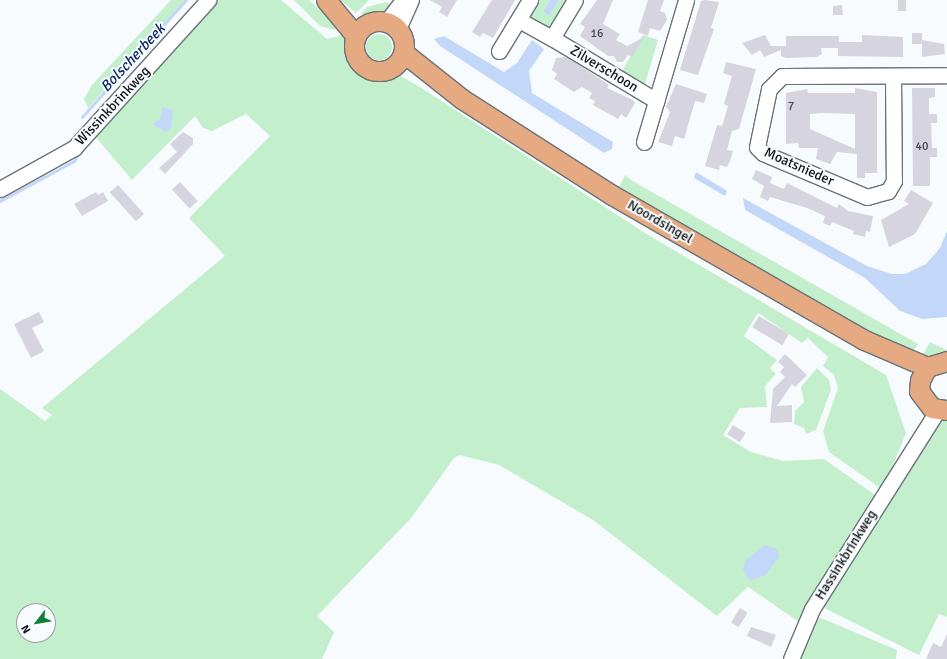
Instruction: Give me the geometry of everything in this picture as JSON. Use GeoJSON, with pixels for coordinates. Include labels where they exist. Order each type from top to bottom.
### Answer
{"type":"FeatureCollection","features":[{"type":"Feature","properties":{"kind":"main road"},"geometry":{"type":"LineString","coordinates":[[326,0],[362,30],[392,25],[404,40],[399,60],[378,71],[360,63],[354,46],[362,30]]}},
{"type":"Feature","properties":{"kind":"main road"},"geometry":{"type":"LineString","coordinates":[[334,0],[362,30]]}},
{"type":"Feature","properties":{"kind":"main road","name":"Noordsingel"},"geometry":{"type":"LineString","coordinates":[[399,60],[612,195],[923,374]]}},
{"type":"Feature","properties":{"kind":"main road"},"geometry":{"type":"LineString","coordinates":[[937,408],[919,391],[923,374],[947,361]]}},
{"type":"Feature","properties":{"kind":"street","name":"Wissinkbrinkweg"},"geometry":{"type":"LineString","coordinates":[[0,190],[74,148],[208,0]]}},
{"type":"Feature","properties":{"kind":"street"},"geometry":{"type":"LineString","coordinates":[[392,25],[403,0]]}},
{"type":"Feature","properties":{"kind":"street"},"geometry":{"type":"LineString","coordinates":[[392,25],[411,0]]}},
{"type":"Feature","properties":{"kind":"street"},"geometry":{"type":"LineString","coordinates":[[499,50],[530,0]]}},
{"type":"Feature","properties":{"kind":"street"},"geometry":{"type":"LineString","coordinates":[[552,38],[575,0]]}},
{"type":"Feature","properties":{"kind":"street","name":"Zilverschoon"},"geometry":{"type":"LineString","coordinates":[[644,142],[686,0]]}},
{"type":"Feature","properties":{"kind":"street","name":"Zilverschoon"},"geometry":{"type":"LineString","coordinates":[[519,20],[657,101]]}},
{"type":"Feature","properties":{"kind":"street","name":"Moatsnieder"},"geometry":{"type":"LineString","coordinates":[[894,76],[894,181],[888,191],[867,197],[763,153],[757,147],[769,89],[782,76],[947,75]]}},
{"type":"Feature","properties":{"kind":"street","name":"Hassinkbrinkweg"},"geometry":{"type":"LineString","coordinates":[[791,659],[812,609],[937,408]]}},
{"type":"Feature","properties":{"kind":"green space"},"geometry":{"type":"Polygon","coordinates":[[[171,0],[186,0],[88,108],[84,99],[92,85],[171,0]]]}},
{"type":"Feature","properties":{"kind":"green space"},"geometry":{"type":"Polygon","coordinates":[[[213,0],[281,0],[327,39],[347,34],[351,55],[360,70],[399,75],[420,87],[645,233],[886,375],[906,433],[883,490],[829,452],[823,431],[838,388],[834,375],[823,366],[828,357],[808,338],[802,343],[758,313],[744,336],[777,360],[770,368],[776,374],[765,386],[767,407],[740,408],[723,435],[751,452],[783,461],[824,459],[878,497],[860,526],[855,525],[799,622],[748,587],[717,616],[593,520],[499,465],[460,455],[454,458],[412,517],[317,616],[334,632],[322,659],[0,659],[0,389],[45,421],[52,415],[42,408],[225,256],[189,218],[270,136],[246,114],[212,131],[203,128],[195,116],[132,180],[94,135],[213,0]]]}},
{"type":"Feature","properties":{"kind":"green space"},"geometry":{"type":"Polygon","coordinates":[[[294,0],[309,0],[341,28],[333,30],[320,26],[294,0]]]}},
{"type":"Feature","properties":{"kind":"green space"},"geometry":{"type":"Polygon","coordinates":[[[340,0],[369,0],[356,13],[340,0]]]}},
{"type":"Feature","properties":{"kind":"green space"},"geometry":{"type":"Polygon","coordinates":[[[535,0],[550,0],[543,11],[549,16],[559,0],[567,0],[549,27],[526,15],[535,0]]]}},
{"type":"Feature","properties":{"kind":"green space"},"geometry":{"type":"Polygon","coordinates":[[[386,2],[394,6],[387,12],[373,17],[361,14],[367,7],[386,2]]]}},
{"type":"Feature","properties":{"kind":"green space"},"geometry":{"type":"Polygon","coordinates":[[[379,34],[388,38],[392,47],[388,56],[379,60],[370,56],[366,47],[370,38],[379,34]]]}},
{"type":"Feature","properties":{"kind":"green space"},"geometry":{"type":"Polygon","coordinates":[[[643,35],[658,40],[645,84],[622,71],[643,35]]]}},
{"type":"Feature","properties":{"kind":"green space"},"geometry":{"type":"Polygon","coordinates":[[[625,175],[631,180],[918,344],[910,356],[618,189],[625,175]]]}},
{"type":"Feature","properties":{"kind":"green space"},"geometry":{"type":"Polygon","coordinates":[[[930,342],[947,350],[947,354],[920,360],[930,342]]]}},
{"type":"Feature","properties":{"kind":"green space"},"geometry":{"type":"Polygon","coordinates":[[[817,368],[829,380],[831,390],[816,430],[806,434],[804,428],[794,424],[795,411],[804,402],[801,387],[817,368]]]}},
{"type":"Feature","properties":{"kind":"green space"},"geometry":{"type":"Polygon","coordinates":[[[947,416],[947,617],[939,614],[919,655],[822,607],[933,422],[947,416]]]}},
{"type":"Feature","properties":{"kind":"green space"},"geometry":{"type":"Polygon","coordinates":[[[821,618],[897,650],[896,659],[796,659],[816,619],[821,618]]]}},
{"type":"Feature","properties":{"kind":"water"},"geometry":{"type":"Polygon","coordinates":[[[550,0],[559,0],[549,16],[543,11],[550,0]]]}},
{"type":"Feature","properties":{"kind":"water"},"geometry":{"type":"Polygon","coordinates":[[[444,36],[504,72],[517,63],[532,40],[544,49],[529,71],[532,93],[613,142],[612,149],[604,153],[440,46],[434,39],[444,36]]]}},
{"type":"Feature","properties":{"kind":"water"},"geometry":{"type":"Polygon","coordinates":[[[162,107],[173,110],[171,128],[166,132],[152,124],[161,118],[162,107]]]}},
{"type":"Feature","properties":{"kind":"water"},"geometry":{"type":"Polygon","coordinates":[[[696,172],[727,191],[725,196],[694,178],[696,172]]]}},
{"type":"Feature","properties":{"kind":"water"},"geometry":{"type":"Polygon","coordinates":[[[743,198],[867,266],[892,274],[905,274],[926,264],[940,248],[947,231],[947,317],[922,319],[900,311],[865,278],[745,210],[743,198]]]}},
{"type":"Feature","properties":{"kind":"water"},"geometry":{"type":"Polygon","coordinates":[[[764,545],[777,549],[779,557],[765,575],[750,581],[743,570],[745,561],[764,545]]]}},
{"type":"Feature","properties":{"kind":"building"},"geometry":{"type":"Polygon","coordinates":[[[430,0],[457,0],[447,17],[439,12],[442,7],[430,0]]]}},
{"type":"Feature","properties":{"kind":"building"},"geometry":{"type":"Polygon","coordinates":[[[492,0],[515,0],[493,38],[483,33],[480,37],[472,32],[492,0]]]}},
{"type":"Feature","properties":{"kind":"building"},"geometry":{"type":"Polygon","coordinates":[[[597,0],[613,0],[603,24],[620,34],[616,40],[627,46],[644,37],[632,57],[628,55],[623,62],[617,62],[614,56],[608,56],[580,36],[585,27],[580,24],[597,0]]]}},
{"type":"Feature","properties":{"kind":"building"},"geometry":{"type":"Polygon","coordinates":[[[648,0],[664,0],[660,11],[665,13],[667,20],[660,31],[650,28],[648,36],[638,32],[648,0]]]}},
{"type":"Feature","properties":{"kind":"building"},"geometry":{"type":"Polygon","coordinates":[[[705,0],[719,2],[711,28],[714,29],[698,75],[680,70],[701,1],[705,0]]]}},
{"type":"Feature","properties":{"kind":"building"},"geometry":{"type":"Polygon","coordinates":[[[898,0],[906,0],[906,11],[898,11],[898,0]]]}},
{"type":"Feature","properties":{"kind":"building"},"geometry":{"type":"Polygon","coordinates":[[[842,5],[843,15],[833,15],[833,6],[842,5]]]}},
{"type":"Feature","properties":{"kind":"building"},"geometry":{"type":"Polygon","coordinates":[[[912,33],[922,33],[922,40],[944,44],[945,54],[922,57],[922,44],[912,44],[912,33]]]}},
{"type":"Feature","properties":{"kind":"building"},"geometry":{"type":"Polygon","coordinates":[[[765,35],[771,46],[786,46],[786,36],[839,36],[839,42],[862,42],[862,35],[903,37],[903,57],[838,56],[838,48],[821,48],[822,54],[817,57],[786,58],[781,56],[781,50],[764,57],[760,50],[752,55],[742,43],[765,35]]]}},
{"type":"Feature","properties":{"kind":"building"},"geometry":{"type":"Polygon","coordinates":[[[567,57],[609,85],[607,88],[633,100],[635,103],[626,118],[621,114],[618,119],[593,105],[595,101],[589,98],[592,93],[582,87],[574,92],[554,79],[557,74],[552,70],[556,58],[567,57]]]}},
{"type":"Feature","properties":{"kind":"building"},"geometry":{"type":"Polygon","coordinates":[[[726,62],[756,69],[739,129],[732,131],[727,150],[733,151],[730,161],[727,167],[720,165],[719,170],[705,166],[717,125],[722,126],[728,106],[724,104],[732,76],[723,73],[726,62]]]}},
{"type":"Feature","properties":{"kind":"building"},"geometry":{"type":"Polygon","coordinates":[[[676,84],[707,94],[704,103],[695,101],[684,139],[675,136],[672,146],[658,142],[670,112],[666,107],[676,84]]]}},
{"type":"Feature","properties":{"kind":"building"},"geometry":{"type":"Polygon","coordinates":[[[855,88],[877,92],[877,173],[865,173],[865,178],[857,178],[857,154],[837,152],[830,164],[816,159],[818,148],[799,148],[798,143],[786,144],[786,93],[807,89],[808,93],[855,93],[855,88]],[[810,114],[810,129],[855,149],[855,114],[810,114]]]}},
{"type":"Feature","properties":{"kind":"building"},"geometry":{"type":"Polygon","coordinates":[[[912,88],[935,88],[935,97],[929,98],[929,114],[937,114],[937,123],[931,123],[932,148],[937,148],[937,157],[930,157],[930,186],[913,186],[912,88]]]}},
{"type":"Feature","properties":{"kind":"building"},"geometry":{"type":"Polygon","coordinates":[[[183,132],[193,138],[193,144],[165,174],[159,168],[177,152],[170,144],[183,132]]]}},
{"type":"Feature","properties":{"kind":"building"},"geometry":{"type":"Polygon","coordinates":[[[756,170],[772,177],[770,183],[784,189],[787,183],[837,208],[839,204],[848,211],[873,216],[870,232],[866,231],[865,237],[853,234],[854,231],[832,222],[830,226],[823,223],[825,216],[807,208],[770,197],[768,201],[760,197],[764,186],[752,179],[756,170]]]}},
{"type":"Feature","properties":{"kind":"building"},"geometry":{"type":"Polygon","coordinates":[[[180,182],[198,201],[190,209],[172,190],[180,182]]]}},
{"type":"Feature","properties":{"kind":"building"},"geometry":{"type":"Polygon","coordinates":[[[118,185],[144,214],[136,221],[110,192],[118,185]]]}},
{"type":"Feature","properties":{"kind":"building"},"geometry":{"type":"Polygon","coordinates":[[[911,190],[933,203],[915,234],[889,247],[881,220],[909,204],[904,201],[911,190]]]}},
{"type":"Feature","properties":{"kind":"building"},"geometry":{"type":"Polygon","coordinates":[[[96,192],[98,195],[103,192],[108,201],[82,216],[74,204],[96,192]]]}},
{"type":"Feature","properties":{"kind":"building"},"geometry":{"type":"Polygon","coordinates":[[[39,312],[44,322],[32,328],[44,351],[31,358],[14,324],[39,312]]]}},
{"type":"Feature","properties":{"kind":"building"},"geometry":{"type":"Polygon","coordinates":[[[759,316],[789,334],[782,345],[752,327],[759,316]]]}},
{"type":"Feature","properties":{"kind":"building"},"geometry":{"type":"Polygon","coordinates":[[[785,354],[807,375],[795,387],[792,384],[777,406],[792,405],[792,422],[770,423],[773,389],[785,377],[780,372],[784,367],[778,362],[785,354]]]}},
{"type":"Feature","properties":{"kind":"building"},"geometry":{"type":"Polygon","coordinates":[[[733,425],[746,433],[740,442],[727,434],[733,425]]]}},
{"type":"Feature","properties":{"kind":"building"},"geometry":{"type":"Polygon","coordinates":[[[740,608],[748,613],[739,627],[731,622],[740,608]]]}},
{"type":"Feature","properties":{"kind":"building"},"geometry":{"type":"Polygon","coordinates":[[[751,627],[776,635],[771,647],[747,636],[751,627]]]}},
{"type":"Feature","properties":{"kind":"building"},"geometry":{"type":"Polygon","coordinates":[[[947,634],[947,659],[926,659],[933,643],[941,647],[947,634]]]}},
{"type":"Feature","properties":{"kind":"waterway","name":"Bolscherbeek"},"geometry":{"type":"LineString","coordinates":[[82,117],[186,0]]}},
{"type":"Feature","properties":{"kind":"waterway","name":"Bolscherbeek"},"geometry":{"type":"LineString","coordinates":[[0,201],[74,161],[80,151]]}}]}
